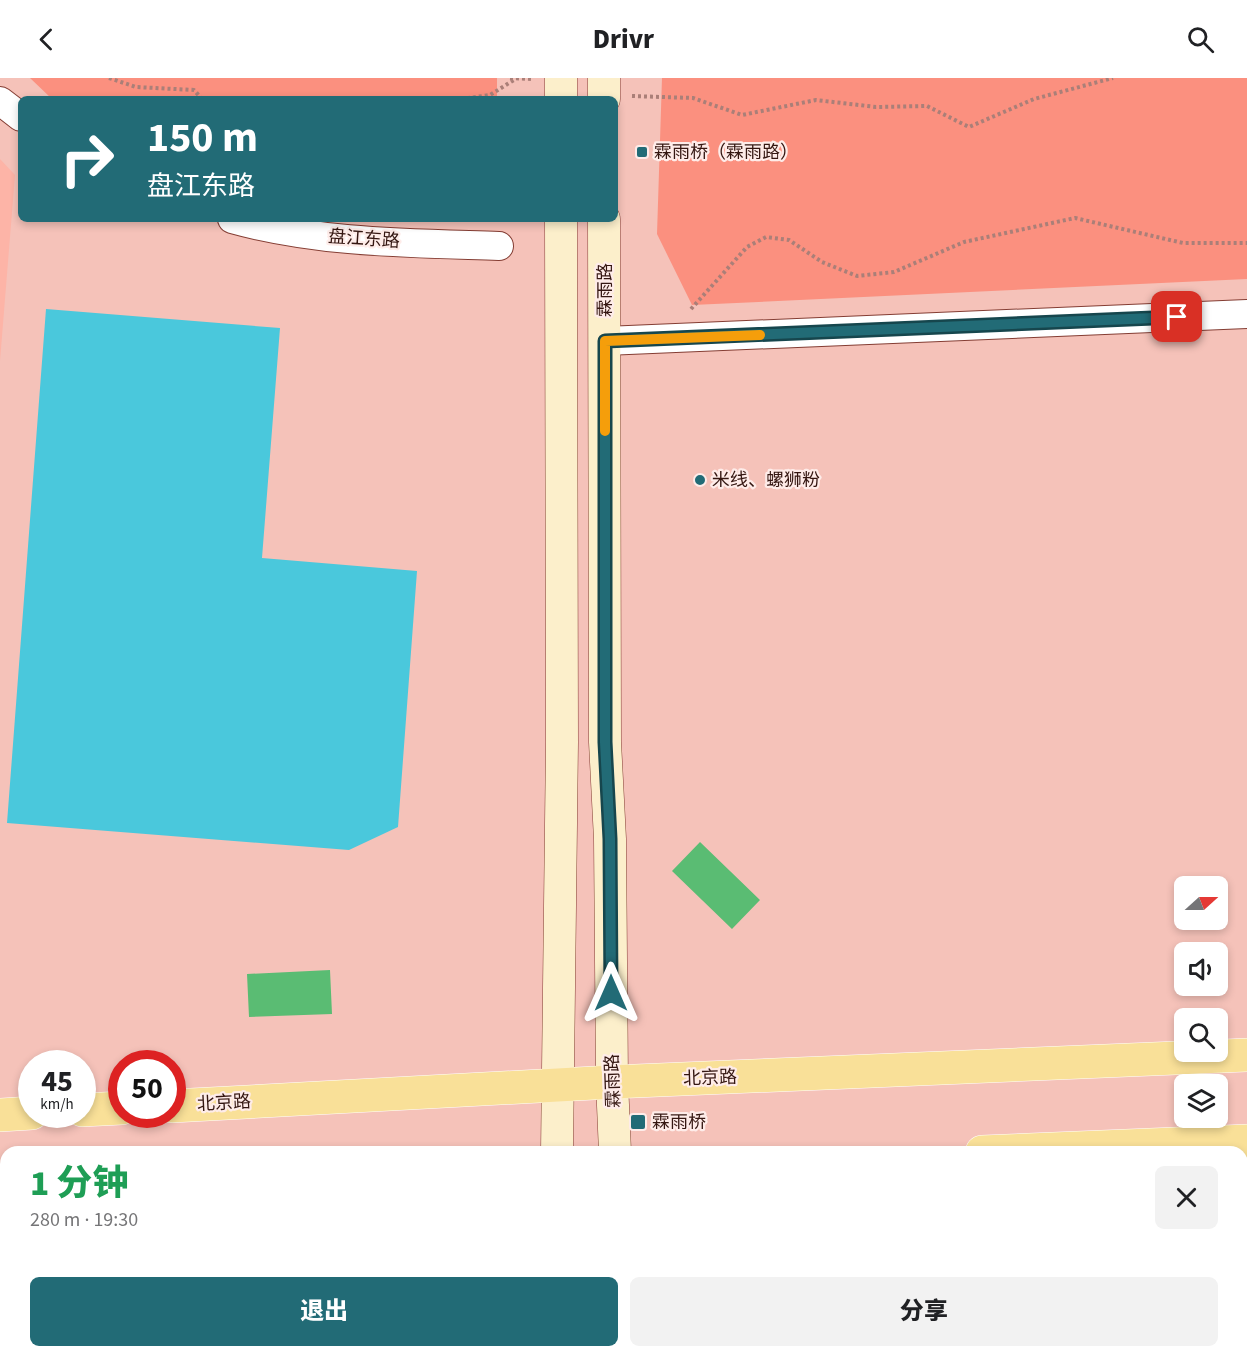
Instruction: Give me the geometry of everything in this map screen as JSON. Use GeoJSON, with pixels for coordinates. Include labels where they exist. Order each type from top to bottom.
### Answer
{"type":"FeatureCollection","features":[{"type":"Feature","properties":{"kind":"main road"},"geometry":{"type":"LineString","coordinates":[[561,78],[561,96]]}},
{"type":"Feature","properties":{"kind":"main road"},"geometry":{"type":"LineString","coordinates":[[557,1146],[562,742],[561,222]]}},
{"type":"Feature","properties":{"kind":"main road","name":"霖雨路"},"geometry":{"type":"LineString","coordinates":[[604,222],[605,742],[610,839],[615,1146]]}},
{"type":"Feature","properties":{"kind":"main road","name":"北京路"},"geometry":{"type":"LineString","coordinates":[[186,1105],[612,1082],[1247,1055]]}},
{"type":"Feature","properties":{"kind":"main road"},"geometry":{"type":"LineString","coordinates":[[0,1114],[18,1113]]}},
{"type":"Feature","properties":{"kind":"main road"},"geometry":{"type":"LineString","coordinates":[[1127,1146],[1247,1141]]}},
{"type":"Feature","properties":{"kind":"street"},"geometry":{"type":"LineString","coordinates":[[0,101],[18,115]]}},
{"type":"Feature","properties":{"kind":"street","name":"盘江东路"},"geometry":{"type":"LineString","coordinates":[[242,222],[262,228],[335,239],[499,246]]}},
{"type":"Feature","properties":{"kind":"street"},"geometry":{"type":"LineString","coordinates":[[605,341],[1247,314]]}},
{"type":"Feature","properties":{"kind":"path"},"geometry":{"type":"LineString","coordinates":[[109,78],[136,87],[194,90],[199,96]]}},
{"type":"Feature","properties":{"kind":"path"},"geometry":{"type":"LineString","coordinates":[[483,96],[490,95],[517,78]]}},
{"type":"Feature","properties":{"kind":"path"},"geometry":{"type":"LineString","coordinates":[[604,91],[693,98],[742,115],[816,100],[876,107],[927,106],[969,127],[1034,99],[1113,78]]}},
{"type":"Feature","properties":{"kind":"path"},"geometry":{"type":"LineString","coordinates":[[664,339],[747,248],[766,237],[789,240],[822,262],[857,276],[894,272],[964,242],[1075,218],[1183,243],[1247,243]]}},
{"type":"Feature","properties":{"kind":"shaded area"},"geometry":{"type":"Polygon","coordinates":[[[30,78],[497,78],[497,96],[49,96],[30,78]]]}},
{"type":"Feature","properties":{"kind":"shaded area"},"geometry":{"type":"Polygon","coordinates":[[[662,78],[1247,78],[1247,279],[692,305],[657,234],[662,78]]]}},
{"type":"Feature","properties":{"kind":"shaded area"},"geometry":{"type":"Polygon","coordinates":[[[0,159],[15,175],[0,361],[0,159]]]}},
{"type":"Feature","properties":{"kind":"water"},"geometry":{"type":"Polygon","coordinates":[[[46,309],[280,328],[262,558],[417,571],[398,827],[349,850],[7,823],[46,309]]]}},
{"type":"Feature","properties":{"kind":"building"},"geometry":{"type":"Polygon","coordinates":[[[700,842],[760,900],[732,929],[672,871],[700,842]]]}},
{"type":"Feature","properties":{"kind":"building"},"geometry":{"type":"Polygon","coordinates":[[[330,970],[332,1014],[249,1017],[247,974],[330,970]]]}},
{"type":"Feature","properties":{"kind":"slow traffic"},"geometry":{"type":"LineString","coordinates":[[605,431],[605,341],[760,335]]}},
{"type":"Feature","properties":{"kind":"place","name":"霖雨桥（霖雨路）"},"geometry":{"type":"Point","coordinates":[642,152]}},
{"type":"Feature","properties":{"kind":"place","name":"米线、螺狮粉"},"geometry":{"type":"Point","coordinates":[700,480]}},
{"type":"Feature","properties":{"kind":"place","name":"霖雨桥"},"geometry":{"type":"Point","coordinates":[638,1122]}},
{"type":"Feature","properties":{"kind":"route"},"geometry":{"type":"LineString","coordinates":[[611,993],[610,839],[605,742],[605,341],[1177,317]]}}]}
